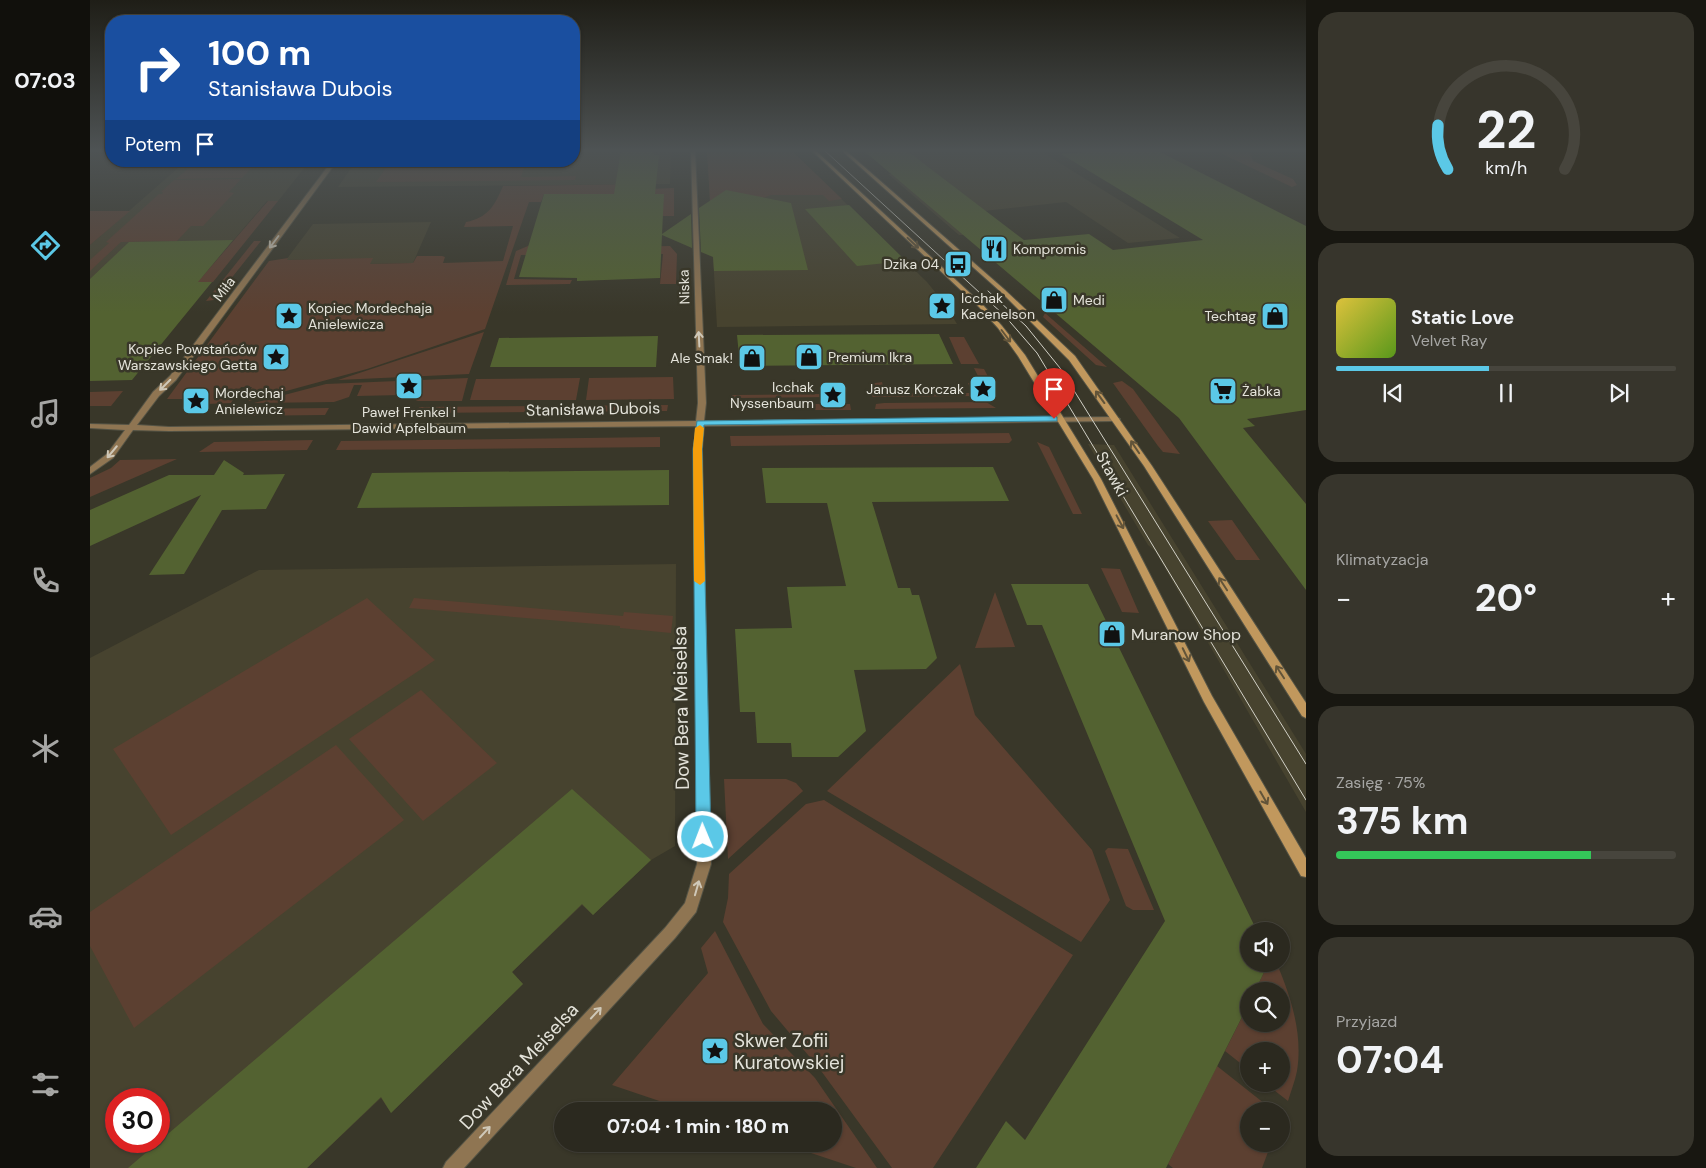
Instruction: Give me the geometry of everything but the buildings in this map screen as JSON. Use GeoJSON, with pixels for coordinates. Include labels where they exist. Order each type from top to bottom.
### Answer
{"type":"FeatureCollection","features":[{"type":"Feature","properties":{"kind":"street","name":"Miła"},"geometry":{"type":"LineString","coordinates":[[130,429],[156,394],[173,378],[303,205]]}},
{"type":"Feature","properties":{"kind":"street","name":"Niska"},"geometry":{"type":"LineString","coordinates":[[694,205],[702,403],[700,423]]}},
{"type":"Feature","properties":{"kind":"street","name":"Stawki"},"geometry":{"type":"LineString","coordinates":[[872,205],[981,306],[1021,355],[1062,419],[1097,479],[1139,558],[1208,699],[1306,871]]}},
{"type":"Feature","properties":{"kind":"street","name":"Stawki"},"geometry":{"type":"LineString","coordinates":[[904,205],[1052,337],[1072,358],[1116,419],[1306,713]]}},
{"type":"Feature","properties":{"kind":"street","name":"Stanisława Dubois"},"geometry":{"type":"LineString","coordinates":[[90,426],[130,429],[1116,419]]}},
{"type":"Feature","properties":{"kind":"street","name":"Dow Bera Meiselsa"},"geometry":{"type":"LineString","coordinates":[[452,1168],[670,933],[691,907],[704,864],[698,449],[700,423]]}},
{"type":"Feature","properties":{"kind":"street"},"geometry":{"type":"LineString","coordinates":[[90,471],[110,456],[130,429]]}},
{"type":"Feature","properties":{"kind":"shaded area"},"geometry":{"type":"Polygon","coordinates":[[[136,205],[264,205],[202,277],[90,280],[90,245],[136,205]]]}},
{"type":"Feature","properties":{"kind":"shaded area"},"geometry":{"type":"Polygon","coordinates":[[[147,205],[223,205],[203,226],[191,226],[177,241],[121,242],[90,271],[90,260],[109,243],[106,242],[147,205]]]}},
{"type":"Feature","properties":{"kind":"shaded area"},"geometry":{"type":"Polygon","coordinates":[[[265,205],[275,205],[213,282],[90,284],[90,280],[202,277],[265,205]]]}},
{"type":"Feature","properties":{"kind":"shaded area"},"geometry":{"type":"Polygon","coordinates":[[[494,205],[528,205],[485,329],[367,369],[249,401],[246,396],[252,387],[241,387],[231,403],[207,404],[202,399],[167,399],[269,261],[288,258],[287,260],[373,258],[370,264],[413,263],[417,256],[442,256],[445,257],[443,263],[503,261],[513,226],[464,227],[466,222],[485,214],[494,205]]]}},
{"type":"Feature","properties":{"kind":"shaded area"},"geometry":{"type":"Polygon","coordinates":[[[641,205],[674,205],[674,216],[616,216],[641,205]]]}},
{"type":"Feature","properties":{"kind":"shaded area"},"geometry":{"type":"Polygon","coordinates":[[[710,205],[847,205],[927,282],[944,303],[957,324],[717,327],[710,205]]]}},
{"type":"Feature","properties":{"kind":"shaded area"},"geometry":{"type":"Polygon","coordinates":[[[710,205],[746,205],[711,218],[710,205]]]}},
{"type":"Feature","properties":{"kind":"shaded area"},"geometry":{"type":"Polygon","coordinates":[[[924,205],[1043,205],[984,211],[964,235],[959,235],[924,205]]]}},
{"type":"Feature","properties":{"kind":"shaded area"},"geometry":{"type":"Polygon","coordinates":[[[1070,205],[1126,205],[1180,238],[1128,243],[1070,205]]]}},
{"type":"Feature","properties":{"kind":"shaded area"},"geometry":{"type":"Polygon","coordinates":[[[90,211],[130,211],[90,245],[90,211]]]}},
{"type":"Feature","properties":{"kind":"shaded area"},"geometry":{"type":"Polygon","coordinates":[[[431,222],[413,263],[369,264],[372,259],[286,260],[313,224],[431,222]]]}},
{"type":"Feature","properties":{"kind":"shaded area"},"geometry":{"type":"Polygon","coordinates":[[[254,241],[261,241],[214,300],[206,301],[254,241]]]}},
{"type":"Feature","properties":{"kind":"shaded area"},"geometry":{"type":"Polygon","coordinates":[[[540,241],[626,247],[670,246],[677,254],[676,284],[660,284],[663,254],[521,255],[514,279],[572,280],[570,284],[506,285],[516,251],[540,241]]]}},
{"type":"Feature","properties":{"kind":"shaded area"},"geometry":{"type":"Polygon","coordinates":[[[1045,313],[1107,367],[1096,365],[1043,317],[1045,313]]]}},
{"type":"Feature","properties":{"kind":"shaded area"},"geometry":{"type":"Polygon","coordinates":[[[484,332],[469,374],[338,380],[484,332]]]}},
{"type":"Feature","properties":{"kind":"shaded area"},"geometry":{"type":"Polygon","coordinates":[[[949,337],[964,337],[979,364],[961,364],[949,337]]]}},
{"type":"Feature","properties":{"kind":"shaded area"},"geometry":{"type":"Polygon","coordinates":[[[974,368],[984,369],[992,384],[981,396],[873,397],[871,395],[869,384],[882,382],[885,393],[972,393],[968,383],[981,382],[974,368]]]}},
{"type":"Feature","properties":{"kind":"shaded area"},"geometry":{"type":"Polygon","coordinates":[[[673,377],[674,399],[586,400],[589,378],[673,377]]]}},
{"type":"Feature","properties":{"kind":"shaded area"},"geometry":{"type":"Polygon","coordinates":[[[468,378],[462,401],[418,401],[413,399],[414,395],[410,395],[414,384],[406,384],[401,395],[357,396],[362,385],[354,385],[349,397],[334,402],[254,403],[326,384],[468,378]]]}},
{"type":"Feature","properties":{"kind":"shaded area"},"geometry":{"type":"Polygon","coordinates":[[[580,378],[576,400],[470,400],[476,379],[580,378]]]}},
{"type":"Feature","properties":{"kind":"shaded area"},"geometry":{"type":"Polygon","coordinates":[[[1122,381],[1133,389],[1180,454],[1163,452],[1158,446],[1113,383],[1122,381]]]}},
{"type":"Feature","properties":{"kind":"shaded area"},"geometry":{"type":"Polygon","coordinates":[[[823,383],[837,383],[847,388],[847,391],[843,397],[837,397],[836,393],[829,393],[830,397],[732,398],[732,395],[825,394],[823,383]]]}},
{"type":"Feature","properties":{"kind":"shaded area"},"geometry":{"type":"Polygon","coordinates":[[[123,391],[111,406],[90,406],[90,392],[123,391]]]}},
{"type":"Feature","properties":{"kind":"shaded area"},"geometry":{"type":"Polygon","coordinates":[[[986,402],[996,408],[875,409],[876,404],[884,403],[986,402]]]}},
{"type":"Feature","properties":{"kind":"shaded area"},"geometry":{"type":"Polygon","coordinates":[[[744,404],[850,404],[851,410],[744,410],[744,404]]]}},
{"type":"Feature","properties":{"kind":"shaded area"},"geometry":{"type":"Polygon","coordinates":[[[668,405],[667,411],[417,413],[419,407],[668,405]]]}},
{"type":"Feature","properties":{"kind":"shaded area"},"geometry":{"type":"Polygon","coordinates":[[[329,408],[325,415],[230,416],[232,413],[243,409],[329,408]]]}},
{"type":"Feature","properties":{"kind":"shaded area"},"geometry":{"type":"Polygon","coordinates":[[[1009,433],[1012,440],[1009,443],[731,446],[730,436],[1009,433]]]}},
{"type":"Feature","properties":{"kind":"shaded area"},"geometry":{"type":"Polygon","coordinates":[[[660,437],[660,447],[336,450],[341,441],[660,437]]]}},
{"type":"Feature","properties":{"kind":"shaded area"},"geometry":{"type":"Polygon","coordinates":[[[313,440],[307,450],[199,452],[214,442],[313,440]]]}},
{"type":"Feature","properties":{"kind":"shaded area"},"geometry":{"type":"Polygon","coordinates":[[[1037,442],[1049,447],[1082,514],[1073,514],[1037,442]]]}},
{"type":"Feature","properties":{"kind":"shaded area"},"geometry":{"type":"Polygon","coordinates":[[[1088,444],[1114,445],[1306,754],[1306,812],[1155,551],[1148,545],[1088,444]]]}},
{"type":"Feature","properties":{"kind":"shaded area"},"geometry":{"type":"Polygon","coordinates":[[[177,459],[90,497],[90,478],[111,468],[120,460],[177,459]]]}},
{"type":"Feature","properties":{"kind":"shaded area"},"geometry":{"type":"Polygon","coordinates":[[[1232,520],[1260,560],[1236,560],[1208,521],[1232,520]]]}},
{"type":"Feature","properties":{"kind":"shaded area"},"geometry":{"type":"Polygon","coordinates":[[[676,564],[675,846],[651,860],[593,915],[582,905],[512,972],[523,984],[391,1113],[381,1098],[307,1168],[90,1168],[90,658],[259,570],[676,564]]]}},
{"type":"Feature","properties":{"kind":"shaded area"},"geometry":{"type":"Polygon","coordinates":[[[1101,568],[1120,569],[1139,613],[1122,612],[1101,568]]]}},
{"type":"Feature","properties":{"kind":"shaded area"},"geometry":{"type":"Polygon","coordinates":[[[995,592],[1015,647],[975,648],[995,592]]]}},
{"type":"Feature","properties":{"kind":"shaded area"},"geometry":{"type":"Polygon","coordinates":[[[367,598],[435,660],[171,835],[113,749],[367,598]]]}},
{"type":"Feature","properties":{"kind":"shaded area"},"geometry":{"type":"Polygon","coordinates":[[[414,598],[623,616],[624,612],[673,616],[671,633],[620,628],[620,626],[409,608],[414,598]]]}},
{"type":"Feature","properties":{"kind":"shaded area"},"geometry":{"type":"Polygon","coordinates":[[[960,664],[975,715],[1092,850],[1110,900],[1081,942],[827,791],[960,664]]]}},
{"type":"Feature","properties":{"kind":"shaded area"},"geometry":{"type":"Polygon","coordinates":[[[421,690],[497,763],[423,821],[349,739],[421,690]]]}},
{"type":"Feature","properties":{"kind":"shaded area"},"geometry":{"type":"Polygon","coordinates":[[[336,745],[404,820],[134,1028],[90,946],[90,912],[336,745]]]}},
{"type":"Feature","properties":{"kind":"shaded area"},"geometry":{"type":"Polygon","coordinates":[[[724,779],[786,779],[796,783],[803,791],[728,859],[724,779]]]}},
{"type":"Feature","properties":{"kind":"shaded area"},"geometry":{"type":"Polygon","coordinates":[[[824,800],[1073,955],[933,1168],[892,1168],[819,1068],[771,1011],[723,922],[728,898],[729,874],[806,804],[824,800]]]}},
{"type":"Feature","properties":{"kind":"shaded area"},"geometry":{"type":"Polygon","coordinates":[[[1108,848],[1128,849],[1154,910],[1133,910],[1126,906],[1105,851],[1108,848]]]}},
{"type":"Feature","properties":{"kind":"shaded area","name":"Skwer Zofii Kuratowskiej"},"geometry":{"type":"Polygon","coordinates":[[[715,931],[763,1024],[815,1078],[832,1102],[662,1102],[612,1085],[708,973],[701,948],[715,931]]]}},
{"type":"Feature","properties":{"kind":"shaded area"},"geometry":{"type":"Polygon","coordinates":[[[1264,972],[1280,972],[1284,982],[1259,982],[1264,972]]]}},
{"type":"Feature","properties":{"kind":"shaded area"},"geometry":{"type":"Polygon","coordinates":[[[1290,1000],[1297,1030],[1298,1057],[1297,1071],[1288,1101],[1276,1092],[1290,1092],[1290,1042],[1240,1042],[1240,1063],[1225,1051],[1240,1021],[1240,1032],[1290,1032],[1290,1000]]]}},
{"type":"Feature","properties":{"kind":"shaded area"},"geometry":{"type":"Polygon","coordinates":[[[1217,1066],[1240,1084],[1240,1092],[1250,1092],[1263,1102],[1240,1102],[1240,1152],[1268,1152],[1262,1168],[1173,1168],[1168,1164],[1217,1066]]]}},
{"type":"Feature","properties":{"kind":"shaded area","name":"Skwer Zofii Kuratowskiej"},"geometry":{"type":"Polygon","coordinates":[[[842,1117],[877,1168],[856,1168],[808,1152],[842,1152],[842,1117]]]}},
{"type":"Feature","properties":{"kind":"tram line"},"geometry":{"type":"LineString","coordinates":[[883,205],[1004,315],[1037,353],[1306,800]]}},
{"type":"Feature","properties":{"kind":"tram line"},"geometry":{"type":"LineString","coordinates":[[988,291],[1026,326],[1060,368],[1306,764]]}},
{"type":"Feature","properties":{"kind":"slow traffic"},"geometry":{"type":"LineString","coordinates":[[700,428],[698,449],[700,581]]}},
{"type":"Feature","properties":{"kind":"place","name":"Kompromis"},"geometry":{"type":"Point","coordinates":[994,249]}},
{"type":"Feature","properties":{"kind":"place","name":"Dzika 04"},"geometry":{"type":"Point","coordinates":[958,264]}},
{"type":"Feature","properties":{"kind":"place","name":"Medi"},"geometry":{"type":"Point","coordinates":[1054,300]}},
{"type":"Feature","properties":{"kind":"place","name":"Icchak Kacenelson"},"geometry":{"type":"Point","coordinates":[942,306]}},
{"type":"Feature","properties":{"kind":"place","name":"Kopiec Mordechaja Anielewicza"},"geometry":{"type":"Point","coordinates":[289,316]}},
{"type":"Feature","properties":{"kind":"place","name":"Techtag"},"geometry":{"type":"Point","coordinates":[1275,316]}},
{"type":"Feature","properties":{"kind":"place","name":"Kopiec Powstańców Warszawskiego Getta"},"geometry":{"type":"Point","coordinates":[276,357]}},
{"type":"Feature","properties":{"kind":"place","name":"Premium Ikra"},"geometry":{"type":"Point","coordinates":[809,357]}},
{"type":"Feature","properties":{"kind":"place","name":"Ale Smak!"},"geometry":{"type":"Point","coordinates":[752,358]}},
{"type":"Feature","properties":{"kind":"place","name":"Paweł Frenkel i Dawid Apfelbaum"},"geometry":{"type":"Point","coordinates":[409,386]}},
{"type":"Feature","properties":{"kind":"place","name":"Janusz Korczak"},"geometry":{"type":"Point","coordinates":[983,389]}},
{"type":"Feature","properties":{"kind":"place","name":"Żabka"},"geometry":{"type":"Point","coordinates":[1223,391]}},
{"type":"Feature","properties":{"kind":"place","name":"Icchak Nyssenbaum"},"geometry":{"type":"Point","coordinates":[833,395]}},
{"type":"Feature","properties":{"kind":"place","name":"Mordechaj Anielewicz"},"geometry":{"type":"Point","coordinates":[196,401]}},
{"type":"Feature","properties":{"kind":"place","name":"Muranow Shop"},"geometry":{"type":"Point","coordinates":[1112,634]}},
{"type":"Feature","properties":{"kind":"place","name":"Skwer Zofii Kuratowskiej"},"geometry":{"type":"Point","coordinates":[715,1051]}},
{"type":"Feature","properties":{"kind":"route"},"geometry":{"type":"LineString","coordinates":[[703,837],[698,449],[700,423],[1054,419]]}}]}
